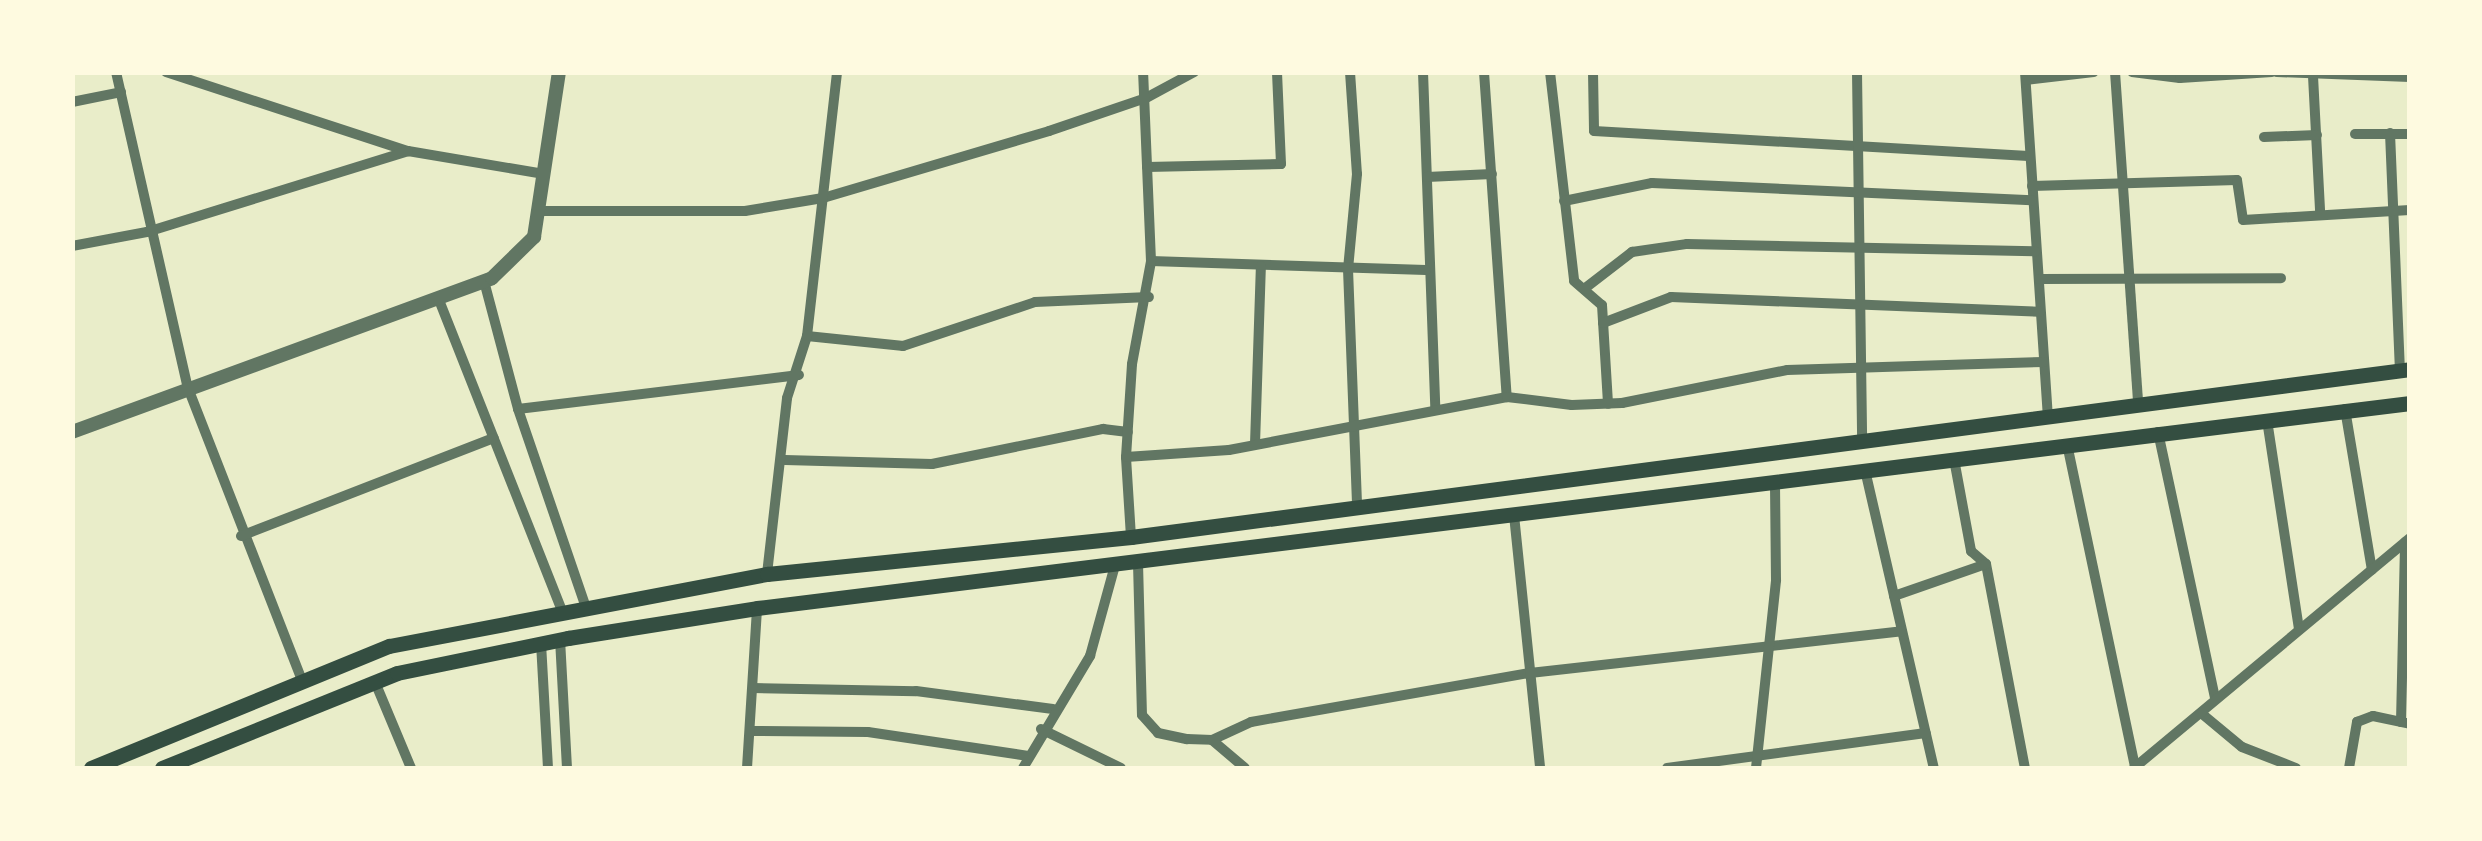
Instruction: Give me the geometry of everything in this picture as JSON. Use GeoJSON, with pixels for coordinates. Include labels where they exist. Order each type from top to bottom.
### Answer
{"type":"FeatureCollection","features":[{"type":"Feature","properties":{"kind":"main road"},"geometry":{"type":"LineString","coordinates":[[90,768],[389,646],[585,605],[768,574],[1131,538],[2405,370]]}},
{"type":"Feature","properties":{"kind":"main road"},"geometry":{"type":"LineString","coordinates":[[162,768],[375,682],[560,640],[757,608],[2345,408],[2410,403]]}},
{"type":"Feature","properties":{"kind":"street"},"geometry":{"type":"LineString","coordinates":[[116,72],[148,232],[188,388],[241,536],[302,681]]}},
{"type":"Feature","properties":{"kind":"street"},"geometry":{"type":"LineString","coordinates":[[166,72],[408,151],[544,174]]}},
{"type":"Feature","properties":{"kind":"street"},"geometry":{"type":"LineString","coordinates":[[72,432],[484,282],[534,237],[559,72]]}},
{"type":"Feature","properties":{"kind":"street"},"geometry":{"type":"LineString","coordinates":[[768,574],[785,460],[787,398],[799,375],[806,336],[837,72]]}},
{"type":"Feature","properties":{"kind":"street"},"geometry":{"type":"LineString","coordinates":[[1131,538],[1126,458],[1132,364],[1149,296],[1151,261],[1143,72]]}},
{"type":"Feature","properties":{"kind":"street"},"geometry":{"type":"LineString","coordinates":[[538,211],[745,211],[823,198],[1146,98],[1194,72]]}},
{"type":"Feature","properties":{"kind":"street"},"geometry":{"type":"LineString","coordinates":[[1147,167],[1281,164],[1277,72]]}},
{"type":"Feature","properties":{"kind":"street"},"geometry":{"type":"LineString","coordinates":[[1350,72],[1357,174],[1348,269],[1358,506]]}},
{"type":"Feature","properties":{"kind":"street"},"geometry":{"type":"LineString","coordinates":[[1422,72],[1426,270],[1436,407]]}},
{"type":"Feature","properties":{"kind":"street"},"geometry":{"type":"LineString","coordinates":[[1484,72],[1507,397]]}},
{"type":"Feature","properties":{"kind":"street"},"geometry":{"type":"LineString","coordinates":[[1550,72],[1574,281],[1602,305],[1608,404]]}},
{"type":"Feature","properties":{"kind":"street"},"geometry":{"type":"LineString","coordinates":[[1593,72],[1594,131],[2028,156]]}},
{"type":"Feature","properties":{"kind":"street"},"geometry":{"type":"LineString","coordinates":[[1857,72],[1862,144],[1862,442]]}},
{"type":"Feature","properties":{"kind":"street"},"geometry":{"type":"LineString","coordinates":[[2048,417],[2028,156],[2026,76],[2094,72]]}},
{"type":"Feature","properties":{"kind":"street"},"geometry":{"type":"LineString","coordinates":[[2115,72],[2126,185],[2138,405]]}},
{"type":"Feature","properties":{"kind":"street"},"geometry":{"type":"LineString","coordinates":[[2132,72],[2180,78],[2275,72],[2410,77]]}},
{"type":"Feature","properties":{"kind":"street"},"geometry":{"type":"LineString","coordinates":[[2313,76],[2320,212]]}},
{"type":"Feature","properties":{"kind":"street"},"geometry":{"type":"LineString","coordinates":[[72,102],[121,92]]}},
{"type":"Feature","properties":{"kind":"street"},"geometry":{"type":"LineString","coordinates":[[2390,132],[2405,370]]}},
{"type":"Feature","properties":{"kind":"street"},"geometry":{"type":"LineString","coordinates":[[2355,134],[2410,134]]}},
{"type":"Feature","properties":{"kind":"street"},"geometry":{"type":"LineString","coordinates":[[2264,137],[2317,135]]}},
{"type":"Feature","properties":{"kind":"street"},"geometry":{"type":"LineString","coordinates":[[72,246],[148,232],[408,151]]}},
{"type":"Feature","properties":{"kind":"street"},"geometry":{"type":"LineString","coordinates":[[1427,177],[1492,174]]}},
{"type":"Feature","properties":{"kind":"street"},"geometry":{"type":"LineString","coordinates":[[2032,186],[2236,180],[2244,220],[2320,212],[2410,210]]}},
{"type":"Feature","properties":{"kind":"street"},"geometry":{"type":"LineString","coordinates":[[1564,201],[1652,183],[1860,196],[2032,200]]}},
{"type":"Feature","properties":{"kind":"street"},"geometry":{"type":"LineString","coordinates":[[1584,290],[1632,252],[1669,246],[2036,251]]}},
{"type":"Feature","properties":{"kind":"street"},"geometry":{"type":"LineString","coordinates":[[1151,261],[1426,270]]}},
{"type":"Feature","properties":{"kind":"street"},"geometry":{"type":"LineString","coordinates":[[1256,444],[1262,266]]}},
{"type":"Feature","properties":{"kind":"street"},"geometry":{"type":"LineString","coordinates":[[2039,279],[2131,282],[2281,278]]}},
{"type":"Feature","properties":{"kind":"street"},"geometry":{"type":"LineString","coordinates":[[484,282],[518,409],[585,605]]}},
{"type":"Feature","properties":{"kind":"street"},"geometry":{"type":"LineString","coordinates":[[806,336],[903,346],[1035,302],[1149,296]]}},
{"type":"Feature","properties":{"kind":"street"},"geometry":{"type":"LineString","coordinates":[[1603,323],[1671,297],[1862,309],[2040,312]]}},
{"type":"Feature","properties":{"kind":"street"},"geometry":{"type":"LineString","coordinates":[[438,300],[562,610]]}},
{"type":"Feature","properties":{"kind":"street"},"geometry":{"type":"LineString","coordinates":[[1126,458],[1256,444],[1436,407],[1507,397],[1608,404],[1787,370],[2044,362]]}},
{"type":"Feature","properties":{"kind":"street"},"geometry":{"type":"LineString","coordinates":[[518,409],[799,375]]}},
{"type":"Feature","properties":{"kind":"street"},"geometry":{"type":"LineString","coordinates":[[2345,408],[2372,570]]}},
{"type":"Feature","properties":{"kind":"street"},"geometry":{"type":"LineString","coordinates":[[2267,420],[2299,629]]}},
{"type":"Feature","properties":{"kind":"street"},"geometry":{"type":"LineString","coordinates":[[785,460],[932,464],[1103,429],[1128,432]]}},
{"type":"Feature","properties":{"kind":"street"},"geometry":{"type":"LineString","coordinates":[[2158,432],[2215,698]]}},
{"type":"Feature","properties":{"kind":"street"},"geometry":{"type":"LineString","coordinates":[[241,536],[494,438]]}},
{"type":"Feature","properties":{"kind":"street"},"geometry":{"type":"LineString","coordinates":[[2067,444],[2134,768],[2407,540]]}},
{"type":"Feature","properties":{"kind":"street"},"geometry":{"type":"LineString","coordinates":[[1954,460],[1971,551],[1986,564],[2025,768]]}},
{"type":"Feature","properties":{"kind":"street"},"geometry":{"type":"LineString","coordinates":[[1865,470],[1934,768]]}},
{"type":"Feature","properties":{"kind":"street"},"geometry":{"type":"LineString","coordinates":[[1757,764],[1766,646],[1776,580],[1775,482]]}},
{"type":"Feature","properties":{"kind":"street"},"geometry":{"type":"LineString","coordinates":[[1514,514],[1540,768]]}},
{"type":"Feature","properties":{"kind":"street"},"geometry":{"type":"LineString","coordinates":[[2349,768],[2358,722],[2372,716],[2405,723],[2407,540]]}},
{"type":"Feature","properties":{"kind":"street"},"geometry":{"type":"LineString","coordinates":[[1138,563],[1142,714],[1158,733],[1212,740],[1251,722],[1530,674],[1902,631]]}},
{"type":"Feature","properties":{"kind":"street"},"geometry":{"type":"LineString","coordinates":[[1894,596],[1986,564]]}},
{"type":"Feature","properties":{"kind":"street"},"geometry":{"type":"LineString","coordinates":[[751,730],[868,732],[1026,765],[1041,729],[1096,642],[1115,565]]}},
{"type":"Feature","properties":{"kind":"street"},"geometry":{"type":"LineString","coordinates":[[747,768],[757,608]]}},
{"type":"Feature","properties":{"kind":"street"},"geometry":{"type":"LineString","coordinates":[[560,640],[568,768]]}},
{"type":"Feature","properties":{"kind":"street"},"geometry":{"type":"LineString","coordinates":[[540,644],[548,768]]}},
{"type":"Feature","properties":{"kind":"street"},"geometry":{"type":"LineString","coordinates":[[375,682],[410,768]]}},
{"type":"Feature","properties":{"kind":"street"},"geometry":{"type":"LineString","coordinates":[[753,688],[916,691],[1053,709]]}},
{"type":"Feature","properties":{"kind":"street"},"geometry":{"type":"LineString","coordinates":[[2201,712],[2242,747],[2296,768]]}},
{"type":"Feature","properties":{"kind":"street"},"geometry":{"type":"LineString","coordinates":[[1041,729],[1121,768]]}},
{"type":"Feature","properties":{"kind":"street"},"geometry":{"type":"LineString","coordinates":[[1667,768],[1757,764],[1926,733]]}},
{"type":"Feature","properties":{"kind":"street"},"geometry":{"type":"LineString","coordinates":[[1212,740],[1245,768]]}}]}
